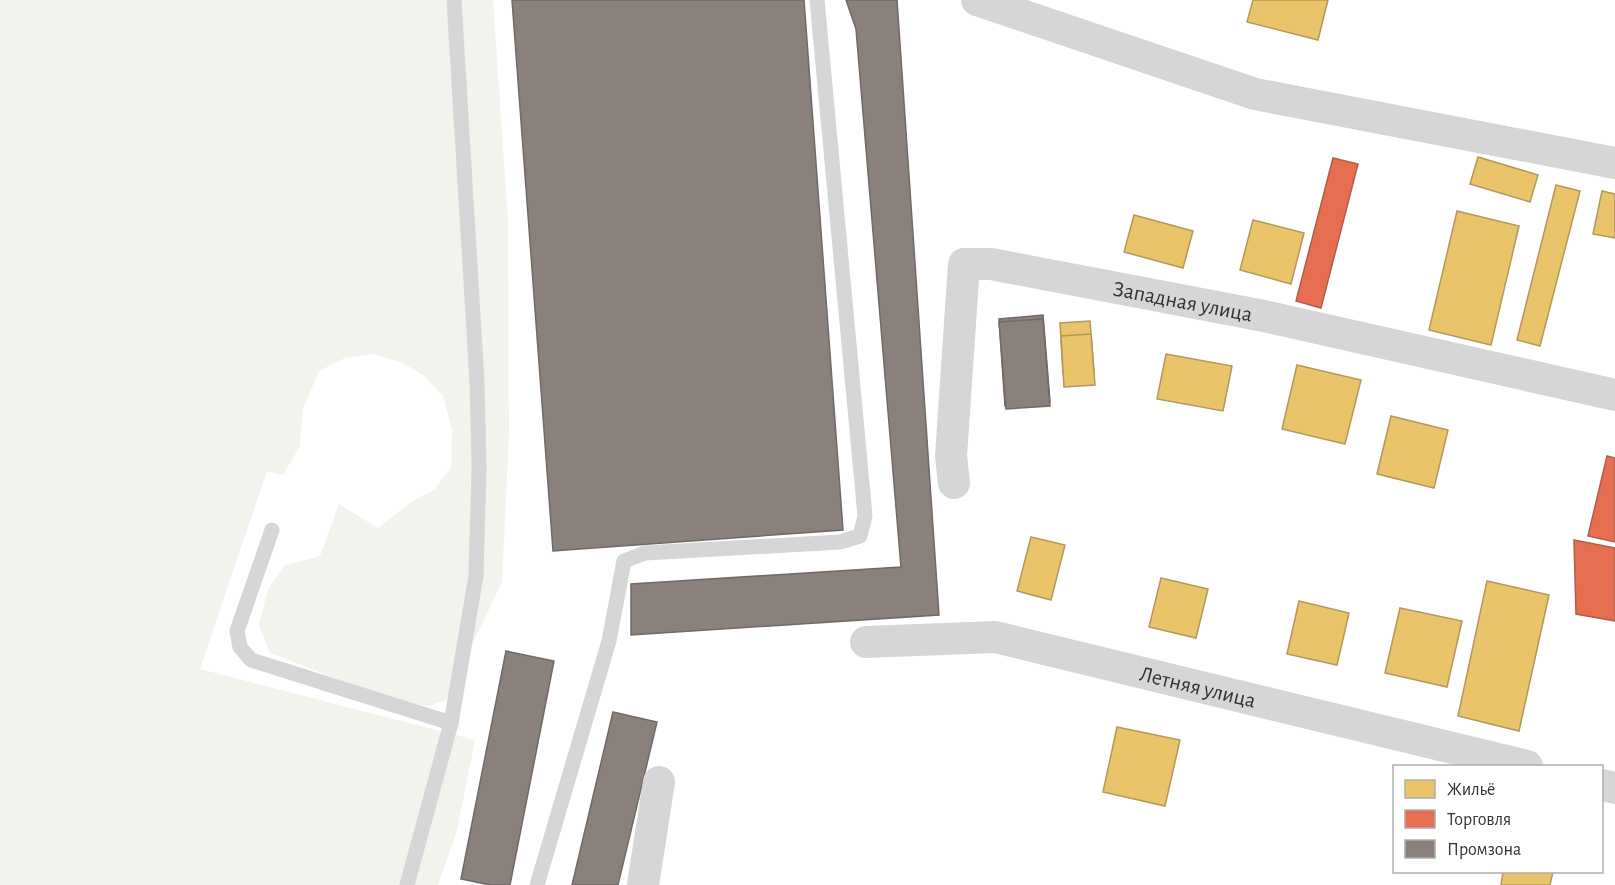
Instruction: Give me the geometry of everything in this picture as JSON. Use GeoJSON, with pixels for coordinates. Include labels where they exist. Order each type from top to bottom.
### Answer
{"type":"FeatureCollection","features":[{"type":"Feature","properties":{"kind":"street"},"geometry":{"type":"LineString","coordinates":[[977,0],[1255,94],[1615,163]]}},
{"type":"Feature","properties":{"kind":"street","name":"Западная улица"},"geometry":{"type":"LineString","coordinates":[[954,483],[951,456],[964,264],[991,264],[1264,316],[1615,395]]}},
{"type":"Feature","properties":{"kind":"street","name":"Летняя улица"},"geometry":{"type":"LineString","coordinates":[[866,642],[995,637],[1523,765]]}},
{"type":"Feature","properties":{"kind":"street"},"geometry":{"type":"LineString","coordinates":[[643,885],[659,783]]}},
{"type":"Feature","properties":{"kind":"lane"},"geometry":{"type":"LineString","coordinates":[[407,885],[451,723],[476,576],[479,468],[477,382],[454,0]]}},
{"type":"Feature","properties":{"kind":"lane"},"geometry":{"type":"LineString","coordinates":[[537,885],[609,641],[624,561],[645,553],[840,542],[860,536],[865,516],[817,0]]}},
{"type":"Feature","properties":{"kind":"lane"},"geometry":{"type":"LineString","coordinates":[[273,531],[237,631],[240,646],[251,660],[451,723]]}},
{"type":"Feature","properties":{"kind":"shaded area"},"geometry":{"type":"Polygon","coordinates":[[[0,0],[493,0],[508,222],[509,434],[502,582],[446,700],[429,706],[395,701],[270,653],[259,625],[268,589],[285,565],[320,556],[339,504],[378,528],[411,502],[435,489],[451,467],[452,431],[443,396],[423,375],[401,362],[373,354],[345,358],[319,371],[303,409],[300,446],[283,475],[267,471],[200,669],[475,740],[457,831],[438,885],[0,885],[0,0]]]}},
{"type":"Feature","properties":{"kind":"building: Жильё"},"geometry":{"type":"Polygon","coordinates":[[[1253,0],[1328,0],[1318,40],[1247,22],[1253,0]]]}},
{"type":"Feature","properties":{"kind":"building: Жильё"},"geometry":{"type":"Polygon","coordinates":[[[1478,157],[1538,175],[1530,202],[1470,184],[1478,157]]]}},
{"type":"Feature","properties":{"kind":"building: Жильё"},"geometry":{"type":"Polygon","coordinates":[[[1556,185],[1580,191],[1540,346],[1517,340],[1556,185]]]}},
{"type":"Feature","properties":{"kind":"building: Жильё"},"geometry":{"type":"Polygon","coordinates":[[[1602,191],[1615,194],[1615,238],[1593,234],[1602,191]]]}},
{"type":"Feature","properties":{"kind":"building: Жильё"},"geometry":{"type":"Polygon","coordinates":[[[1457,211],[1519,226],[1491,345],[1429,330],[1457,211]]]}},
{"type":"Feature","properties":{"kind":"building: Жильё"},"geometry":{"type":"Polygon","coordinates":[[[1134,215],[1193,231],[1183,268],[1124,252],[1134,215]]]}},
{"type":"Feature","properties":{"kind":"building: Жильё"},"geometry":{"type":"Polygon","coordinates":[[[1253,220],[1304,233],[1291,284],[1240,270],[1253,220]]]}},
{"type":"Feature","properties":{"kind":"building: Жильё"},"geometry":{"type":"Polygon","coordinates":[[[1090,321],[1094,371],[1063,374],[1060,323],[1090,321]]]}},
{"type":"Feature","properties":{"kind":"building: Жильё"},"geometry":{"type":"Polygon","coordinates":[[[1091,334],[1095,385],[1064,387],[1061,336],[1091,334]]]}},
{"type":"Feature","properties":{"kind":"building: Жильё"},"geometry":{"type":"Polygon","coordinates":[[[1166,354],[1232,366],[1223,411],[1157,399],[1166,354]]]}},
{"type":"Feature","properties":{"kind":"building: Жильё"},"geometry":{"type":"Polygon","coordinates":[[[1297,365],[1361,380],[1345,444],[1282,429],[1297,365]]]}},
{"type":"Feature","properties":{"kind":"building: Жильё"},"geometry":{"type":"Polygon","coordinates":[[[1391,416],[1448,430],[1434,488],[1377,474],[1391,416]]]}},
{"type":"Feature","properties":{"kind":"building: Жильё"},"geometry":{"type":"Polygon","coordinates":[[[1031,537],[1065,545],[1051,600],[1017,591],[1031,537]]]}},
{"type":"Feature","properties":{"kind":"building: Жильё"},"geometry":{"type":"Polygon","coordinates":[[[1161,578],[1208,589],[1196,638],[1149,627],[1161,578]]]}},
{"type":"Feature","properties":{"kind":"building: Жильё"},"geometry":{"type":"Polygon","coordinates":[[[1487,581],[1549,595],[1519,731],[1458,716],[1487,581]]]}},
{"type":"Feature","properties":{"kind":"building: Жильё"},"geometry":{"type":"Polygon","coordinates":[[[1299,601],[1349,613],[1337,665],[1287,654],[1299,601]]]}},
{"type":"Feature","properties":{"kind":"building: Жильё"},"geometry":{"type":"Polygon","coordinates":[[[1400,608],[1462,621],[1447,687],[1385,673],[1400,608]]]}},
{"type":"Feature","properties":{"kind":"building: Жильё"},"geometry":{"type":"Polygon","coordinates":[[[1117,727],[1180,740],[1165,806],[1103,792],[1117,727]]]}},
{"type":"Feature","properties":{"kind":"building: Жильё"},"geometry":{"type":"Polygon","coordinates":[[[1503,873],[1553,873],[1550,885],[1501,885],[1503,873]]]}},
{"type":"Feature","properties":{"kind":"building: Торговля"},"geometry":{"type":"Polygon","coordinates":[[[1333,158],[1358,164],[1321,308],[1296,301],[1333,158]]]}},
{"type":"Feature","properties":{"kind":"building: Торговля"},"geometry":{"type":"Polygon","coordinates":[[[1607,456],[1615,458],[1615,542],[1588,536],[1607,456]]]}},
{"type":"Feature","properties":{"kind":"building: Торговля"},"geometry":{"type":"Polygon","coordinates":[[[1574,540],[1615,548],[1615,621],[1576,614],[1574,540]]]}},
{"type":"Feature","properties":{"kind":"building: Промзона"},"geometry":{"type":"Polygon","coordinates":[[[512,0],[804,0],[843,530],[553,551],[512,0]]]}},
{"type":"Feature","properties":{"kind":"building: Промзона"},"geometry":{"type":"Polygon","coordinates":[[[846,0],[897,0],[939,615],[631,635],[631,584],[901,567],[856,29],[846,0]]]}},
{"type":"Feature","properties":{"kind":"building: Промзона"},"geometry":{"type":"Polygon","coordinates":[[[1043,315],[1050,402],[1005,406],[999,319],[1043,315]]]}},
{"type":"Feature","properties":{"kind":"building: Промзона"},"geometry":{"type":"Polygon","coordinates":[[[1043,319],[1050,406],[1006,409],[999,322],[1043,319]]]}},
{"type":"Feature","properties":{"kind":"building: Промзона"},"geometry":{"type":"Polygon","coordinates":[[[506,651],[554,661],[510,885],[490,885],[461,879],[506,651]]]}},
{"type":"Feature","properties":{"kind":"building: Промзона"},"geometry":{"type":"Polygon","coordinates":[[[613,712],[657,722],[618,885],[572,885],[613,712]]]}}]}
